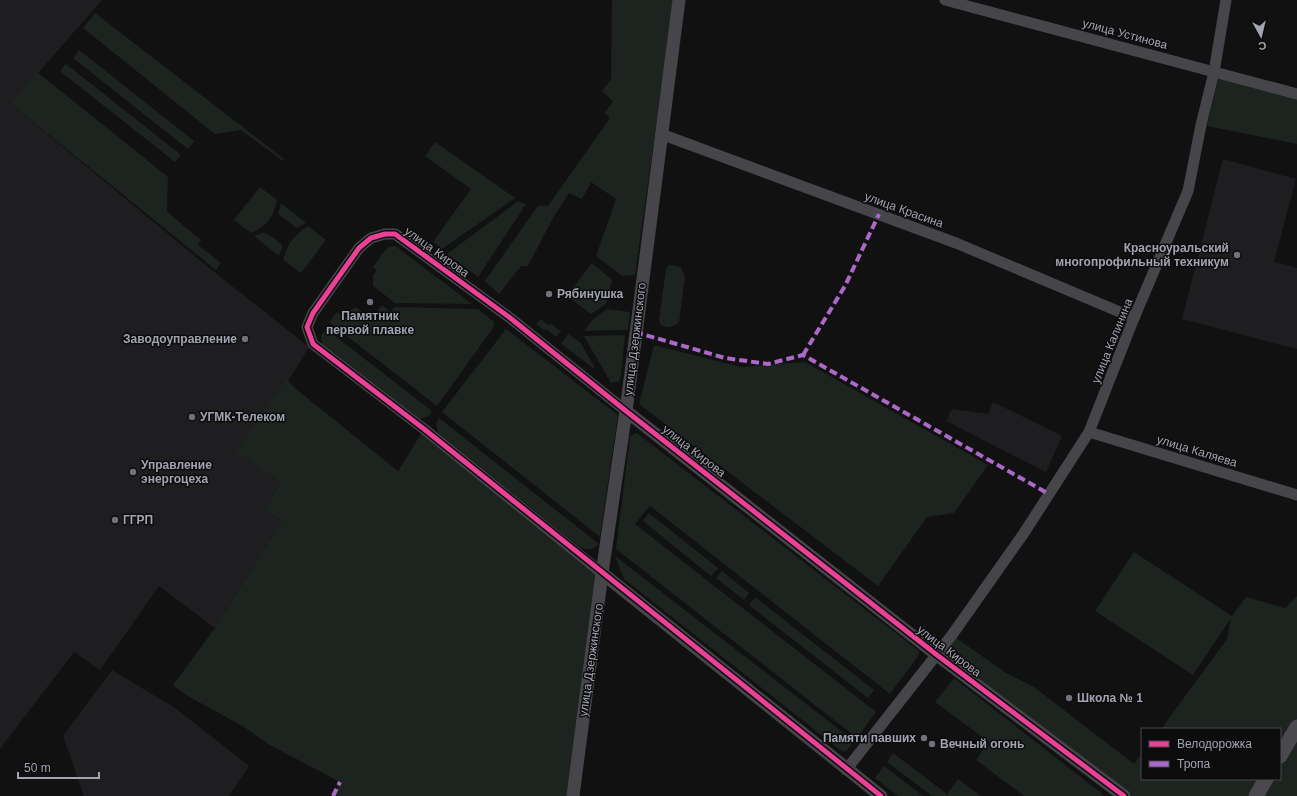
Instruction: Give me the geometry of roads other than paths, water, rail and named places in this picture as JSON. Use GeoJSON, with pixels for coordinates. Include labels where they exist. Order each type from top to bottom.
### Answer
{"type":"FeatureCollection","features":[{"type":"Feature","properties":{"kind":"main road"},"geometry":{"type":"LineString","coordinates":[[1281,754],[1297,727]]}},
{"type":"Feature","properties":{"kind":"main road"},"geometry":{"type":"LineString","coordinates":[[1256,796],[1265,780]]}},
{"type":"Feature","properties":{"kind":"street","name":"улица Дзержинского"},"geometry":{"type":"LineString","coordinates":[[572,796],[626,410],[678,0]]}},
{"type":"Feature","properties":{"kind":"street","name":"улица Устинова"},"geometry":{"type":"LineString","coordinates":[[946,0],[1297,94]]}},
{"type":"Feature","properties":{"kind":"street","name":"улица Калинина"},"geometry":{"type":"LineString","coordinates":[[846,770],[936,655],[1024,532],[1089,432],[1134,318],[1188,191],[1201,125],[1214,72],[1226,0]]}},
{"type":"Feature","properties":{"kind":"street","name":"улица Красина"},"geometry":{"type":"LineString","coordinates":[[661,134],[956,243],[1134,318]]}},
{"type":"Feature","properties":{"kind":"street","name":"улица Кирова"},"geometry":{"type":"LineString","coordinates":[[880,796],[424,429],[313,344],[308,327],[313,313],[359,248],[371,238],[385,234],[395,234],[509,318],[936,655],[1124,796]]}},
{"type":"Feature","properties":{"kind":"street","name":"улица Каляева"},"geometry":{"type":"LineString","coordinates":[[1089,432],[1297,495]]}},
{"type":"Feature","properties":{"kind":"place","name":"Красноуральский многопрофильный техникум"},"geometry":{"type":"Point","coordinates":[1237,255]}},
{"type":"Feature","properties":{"kind":"place","name":"Рябинушка"},"geometry":{"type":"Point","coordinates":[549,294]}},
{"type":"Feature","properties":{"kind":"place","name":"Памятник первой плавке"},"geometry":{"type":"Point","coordinates":[370,302]}},
{"type":"Feature","properties":{"kind":"place","name":"Заводоуправление"},"geometry":{"type":"Point","coordinates":[245,339]}},
{"type":"Feature","properties":{"kind":"place","name":"УГМК-Телеком"},"geometry":{"type":"Point","coordinates":[192,417]}},
{"type":"Feature","properties":{"kind":"place","name":"Управление энергоцеха"},"geometry":{"type":"Point","coordinates":[133,472]}},
{"type":"Feature","properties":{"kind":"place","name":"ГГРП"},"geometry":{"type":"Point","coordinates":[115,520]}},
{"type":"Feature","properties":{"kind":"place","name":"Школа № 1"},"geometry":{"type":"Point","coordinates":[1069,698]}},
{"type":"Feature","properties":{"kind":"place","name":"Памяти павших"},"geometry":{"type":"Point","coordinates":[924,738]}},
{"type":"Feature","properties":{"kind":"place","name":"Вечный огонь"},"geometry":{"type":"Point","coordinates":[932,744]}}]}
